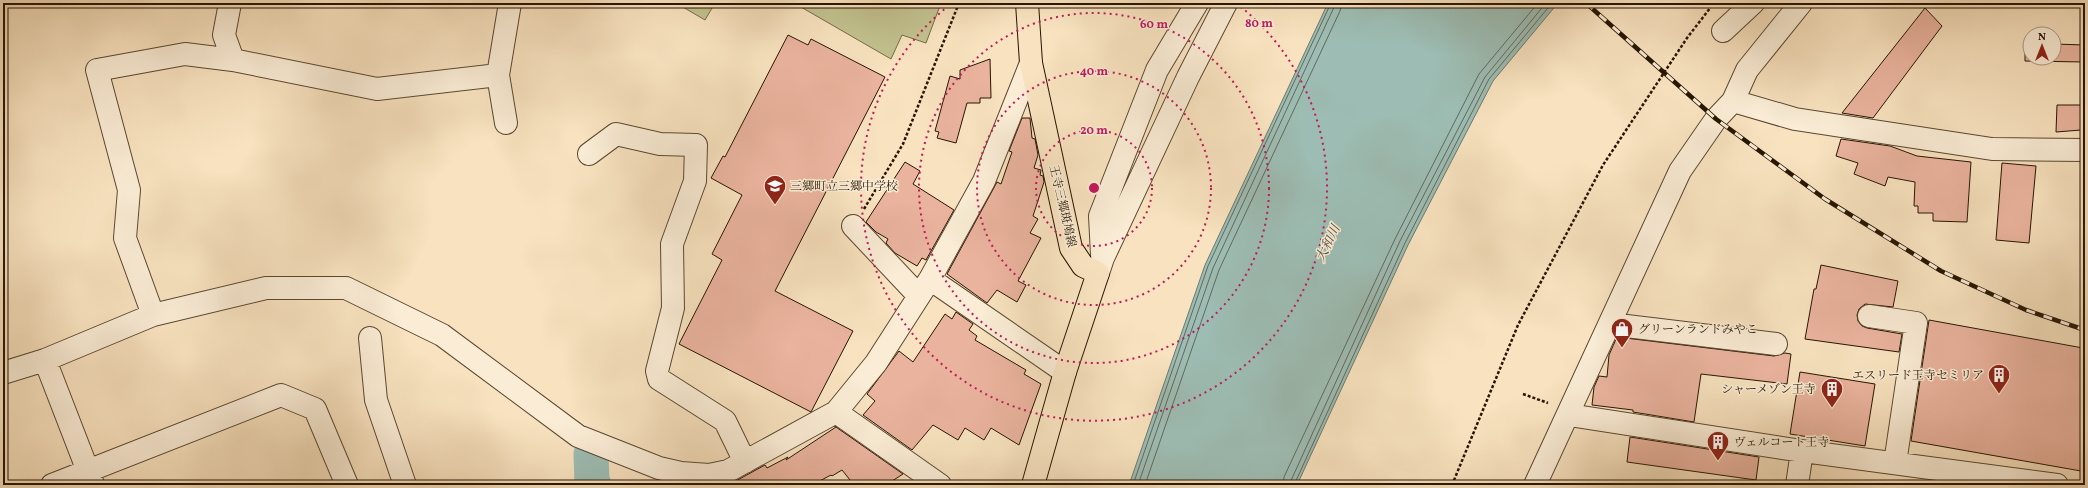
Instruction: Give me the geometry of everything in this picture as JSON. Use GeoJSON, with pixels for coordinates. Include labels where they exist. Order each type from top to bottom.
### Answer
{"type":"FeatureCollection","features":[{"type":"Feature","properties":{"kind":"main road","name":"王寺三郷斑鳩線"},"geometry":{"type":"LineString","coordinates":[[1027,3],[1031,63],[1071,248],[1083,266],[1100,266]]}},
{"type":"Feature","properties":{"kind":"main road"},"geometry":{"type":"LineString","coordinates":[[1033,485],[1065,372],[1100,266]]}},
{"type":"Feature","properties":{"kind":"street"},"geometry":{"type":"LineString","coordinates":[[230,3],[224,35],[233,60]]}},
{"type":"Feature","properties":{"kind":"street"},"geometry":{"type":"LineString","coordinates":[[506,123],[498,75],[510,3]]}},
{"type":"Feature","properties":{"kind":"street"},"geometry":{"type":"LineString","coordinates":[[1100,266],[1100,216],[1157,70],[1196,3]]}},
{"type":"Feature","properties":{"kind":"street"},"geometry":{"type":"LineString","coordinates":[[1100,266],[1188,77],[1226,3]]}},
{"type":"Feature","properties":{"kind":"street"},"geometry":{"type":"LineString","coordinates":[[1723,31],[1753,3]]}},
{"type":"Feature","properties":{"kind":"street"},"geometry":{"type":"LineString","coordinates":[[1536,485],[1680,170],[1716,119],[1732,101],[1747,70],[1801,3]]}},
{"type":"Feature","properties":{"kind":"street"},"geometry":{"type":"LineString","coordinates":[[153,315],[125,238],[129,190],[98,70],[185,54],[233,60],[377,89],[498,75]]}},
{"type":"Feature","properties":{"kind":"street"},"geometry":{"type":"LineString","coordinates":[[3,374],[44,360],[153,315],[266,288],[346,288],[442,335],[578,436],[659,468],[713,480],[836,412],[876,363],[924,287],[984,181],[1031,63]]}},
{"type":"Feature","properties":{"kind":"street"},"geometry":{"type":"LineString","coordinates":[[1732,101],[1795,119],[1961,144],[1992,148],[2085,150]]}},
{"type":"Feature","properties":{"kind":"street"},"geometry":{"type":"LineString","coordinates":[[589,154],[616,134],[660,144],[696,145],[695,180],[672,244],[673,308],[657,371],[659,379],[725,421],[745,462]]}},
{"type":"Feature","properties":{"kind":"street"},"geometry":{"type":"LineString","coordinates":[[853,226],[924,287],[1065,372]]}},
{"type":"Feature","properties":{"kind":"street"},"geometry":{"type":"LineString","coordinates":[[1869,316],[1916,322],[1895,463]]}},
{"type":"Feature","properties":{"kind":"street"},"geometry":{"type":"LineString","coordinates":[[1610,324],[1776,344]]}},
{"type":"Feature","properties":{"kind":"street"},"geometry":{"type":"LineString","coordinates":[[370,338],[376,400],[405,485]]}},
{"type":"Feature","properties":{"kind":"street"},"geometry":{"type":"LineString","coordinates":[[44,360],[91,478]]}},
{"type":"Feature","properties":{"kind":"street"},"geometry":{"type":"LineString","coordinates":[[52,485],[91,478],[282,395],[315,409],[347,485]]}},
{"type":"Feature","properties":{"kind":"street"},"geometry":{"type":"LineString","coordinates":[[836,412],[940,485]]}},
{"type":"Feature","properties":{"kind":"street"},"geometry":{"type":"LineString","coordinates":[[1569,415],[1802,451],[2057,485]]}},
{"type":"Feature","properties":{"kind":"street"},"geometry":{"type":"LineString","coordinates":[[1797,485],[1802,451]]}},
{"type":"Feature","properties":{"kind":"path"},"geometry":{"type":"LineString","coordinates":[[853,226],[903,144],[959,3]]}},
{"type":"Feature","properties":{"kind":"path"},"geometry":{"type":"LineString","coordinates":[[1452,485],[1518,325],[1603,165],[1687,38],[1714,3]]}},
{"type":"Feature","properties":{"kind":"path"},"geometry":{"type":"LineString","coordinates":[[1523,394],[1548,403]]}},
{"type":"Feature","properties":{"kind":"green space"},"geometry":{"type":"Polygon","coordinates":[[[676,3],[715,3],[705,20],[676,3]]]}},
{"type":"Feature","properties":{"kind":"green space"},"geometry":{"type":"Polygon","coordinates":[[[794,3],[941,3],[926,43],[902,35],[891,59],[794,3]]]}},
{"type":"Feature","properties":{"kind":"water","name":"大和川"},"geometry":{"type":"Polygon","coordinates":[[[1328,3],[1558,3],[1493,81],[1408,245],[1297,485],[1129,485],[1205,265],[1328,3]]]}},
{"type":"Feature","properties":{"kind":"building"},"geometry":{"type":"Polygon","coordinates":[[[1925,8],[1942,26],[1873,118],[1842,113],[1925,8]]]}},
{"type":"Feature","properties":{"kind":"building"},"geometry":{"type":"Polygon","coordinates":[[[788,35],[808,45],[811,39],[885,77],[775,291],[853,331],[811,412],[679,344],[722,260],[712,254],[742,195],[711,178],[723,156],[725,157],[788,35]]]}},
{"type":"Feature","properties":{"kind":"building"},"geometry":{"type":"Polygon","coordinates":[[[2062,44],[2085,45],[2085,62],[2062,62],[2062,44]]]}},
{"type":"Feature","properties":{"kind":"building"},"geometry":{"type":"Polygon","coordinates":[[[990,59],[991,98],[980,98],[980,103],[967,103],[956,143],[937,138],[939,132],[935,131],[950,76],[960,79],[960,70],[990,59]]]}},
{"type":"Feature","properties":{"kind":"building"},"geometry":{"type":"Polygon","coordinates":[[[2057,105],[2082,105],[2081,130],[2056,132],[2057,105]]]}},
{"type":"Feature","properties":{"kind":"building"},"geometry":{"type":"Polygon","coordinates":[[[1022,118],[1030,118],[1032,138],[1035,139],[1038,155],[1034,168],[1041,170],[1040,175],[1043,176],[1044,182],[1033,216],[1038,219],[1030,233],[1041,238],[1018,281],[1026,285],[1017,302],[997,290],[987,303],[947,274],[997,182],[1001,184],[1012,152],[1009,151],[1022,118]]]}},
{"type":"Feature","properties":{"kind":"building"},"geometry":{"type":"Polygon","coordinates":[[[1841,139],[1890,146],[1917,156],[1971,162],[1967,222],[1933,221],[1933,213],[1918,213],[1918,206],[1914,206],[1915,182],[1888,177],[1885,186],[1854,174],[1858,163],[1836,156],[1841,139]]]}},
{"type":"Feature","properties":{"kind":"building"},"geometry":{"type":"Polygon","coordinates":[[[905,162],[920,171],[913,184],[954,210],[926,260],[922,258],[917,266],[895,253],[886,243],[888,239],[876,232],[866,222],[905,162]]]}},
{"type":"Feature","properties":{"kind":"building"},"geometry":{"type":"Polygon","coordinates":[[[2002,163],[2036,166],[2029,243],[1996,240],[2002,163]]]}},
{"type":"Feature","properties":{"kind":"building"},"geometry":{"type":"Polygon","coordinates":[[[1821,265],[1898,281],[1893,307],[1865,304],[1859,309],[1857,315],[1858,321],[1862,326],[1902,334],[1899,352],[1805,339],[1814,289],[1816,289],[1821,265]]]}},
{"type":"Feature","properties":{"kind":"building"},"geometry":{"type":"Polygon","coordinates":[[[956,312],[973,324],[969,330],[977,336],[975,340],[1026,370],[1024,374],[1041,384],[1019,445],[991,428],[984,440],[965,428],[958,440],[933,425],[912,450],[863,415],[875,401],[867,394],[899,351],[913,362],[945,314],[952,319],[956,312]]]}},
{"type":"Feature","properties":{"kind":"building","name":"エスリード王寺セミリア"},"geometry":{"type":"Polygon","coordinates":[[[1929,320],[2083,348],[2081,471],[1911,441],[1929,320]]]}},
{"type":"Feature","properties":{"kind":"building"},"geometry":{"type":"Polygon","coordinates":[[[1617,337],[1774,356],[1785,353],[1791,354],[1787,384],[1701,374],[1694,422],[1633,412],[1633,410],[1592,405],[1594,387],[1599,376],[1607,377],[1609,355],[1617,337]]]}},
{"type":"Feature","properties":{"kind":"building","name":"シャーメゾン王寺"},"geometry":{"type":"Polygon","coordinates":[[[1800,372],[1875,384],[1865,446],[1790,434],[1800,372]]]}},
{"type":"Feature","properties":{"kind":"building"},"geometry":{"type":"Polygon","coordinates":[[[836,427],[903,474],[886,485],[854,485],[842,470],[812,485],[722,485],[734,482],[765,465],[767,468],[788,457],[786,460],[836,427]]]}},
{"type":"Feature","properties":{"kind":"building","name":"ヴェルコート王寺"},"geometry":{"type":"Polygon","coordinates":[[[1630,437],[1759,457],[1756,480],[1627,462],[1630,437]]]}},
{"type":"Feature","properties":{"kind":"waterway"},"geometry":{"type":"LineString","coordinates":[[591,454],[592,482],[594,485]]}},
{"type":"Feature","properties":{"kind":"railway"},"geometry":{"type":"LineString","coordinates":[[1586,3],[1716,119],[1825,199],[1941,271],[2026,310],[2085,330]]}},
{"type":"Feature","properties":{"kind":"place","name":"三郷町立三郷中学校"},"geometry":{"type":"Point","coordinates":[775,206]}},
{"type":"Feature","properties":{"kind":"place","name":"グリーンランドみやこ"},"geometry":{"type":"Point","coordinates":[1622,348]}},
{"type":"Feature","properties":{"kind":"place","name":"エスリード王寺セミリア"},"geometry":{"type":"Point","coordinates":[1999,394]}},
{"type":"Feature","properties":{"kind":"place","name":"シャーメゾン王寺"},"geometry":{"type":"Point","coordinates":[1832,408]}},
{"type":"Feature","properties":{"kind":"place","name":"ヴェルコート王寺"},"geometry":{"type":"Point","coordinates":[1718,462]}}]}
